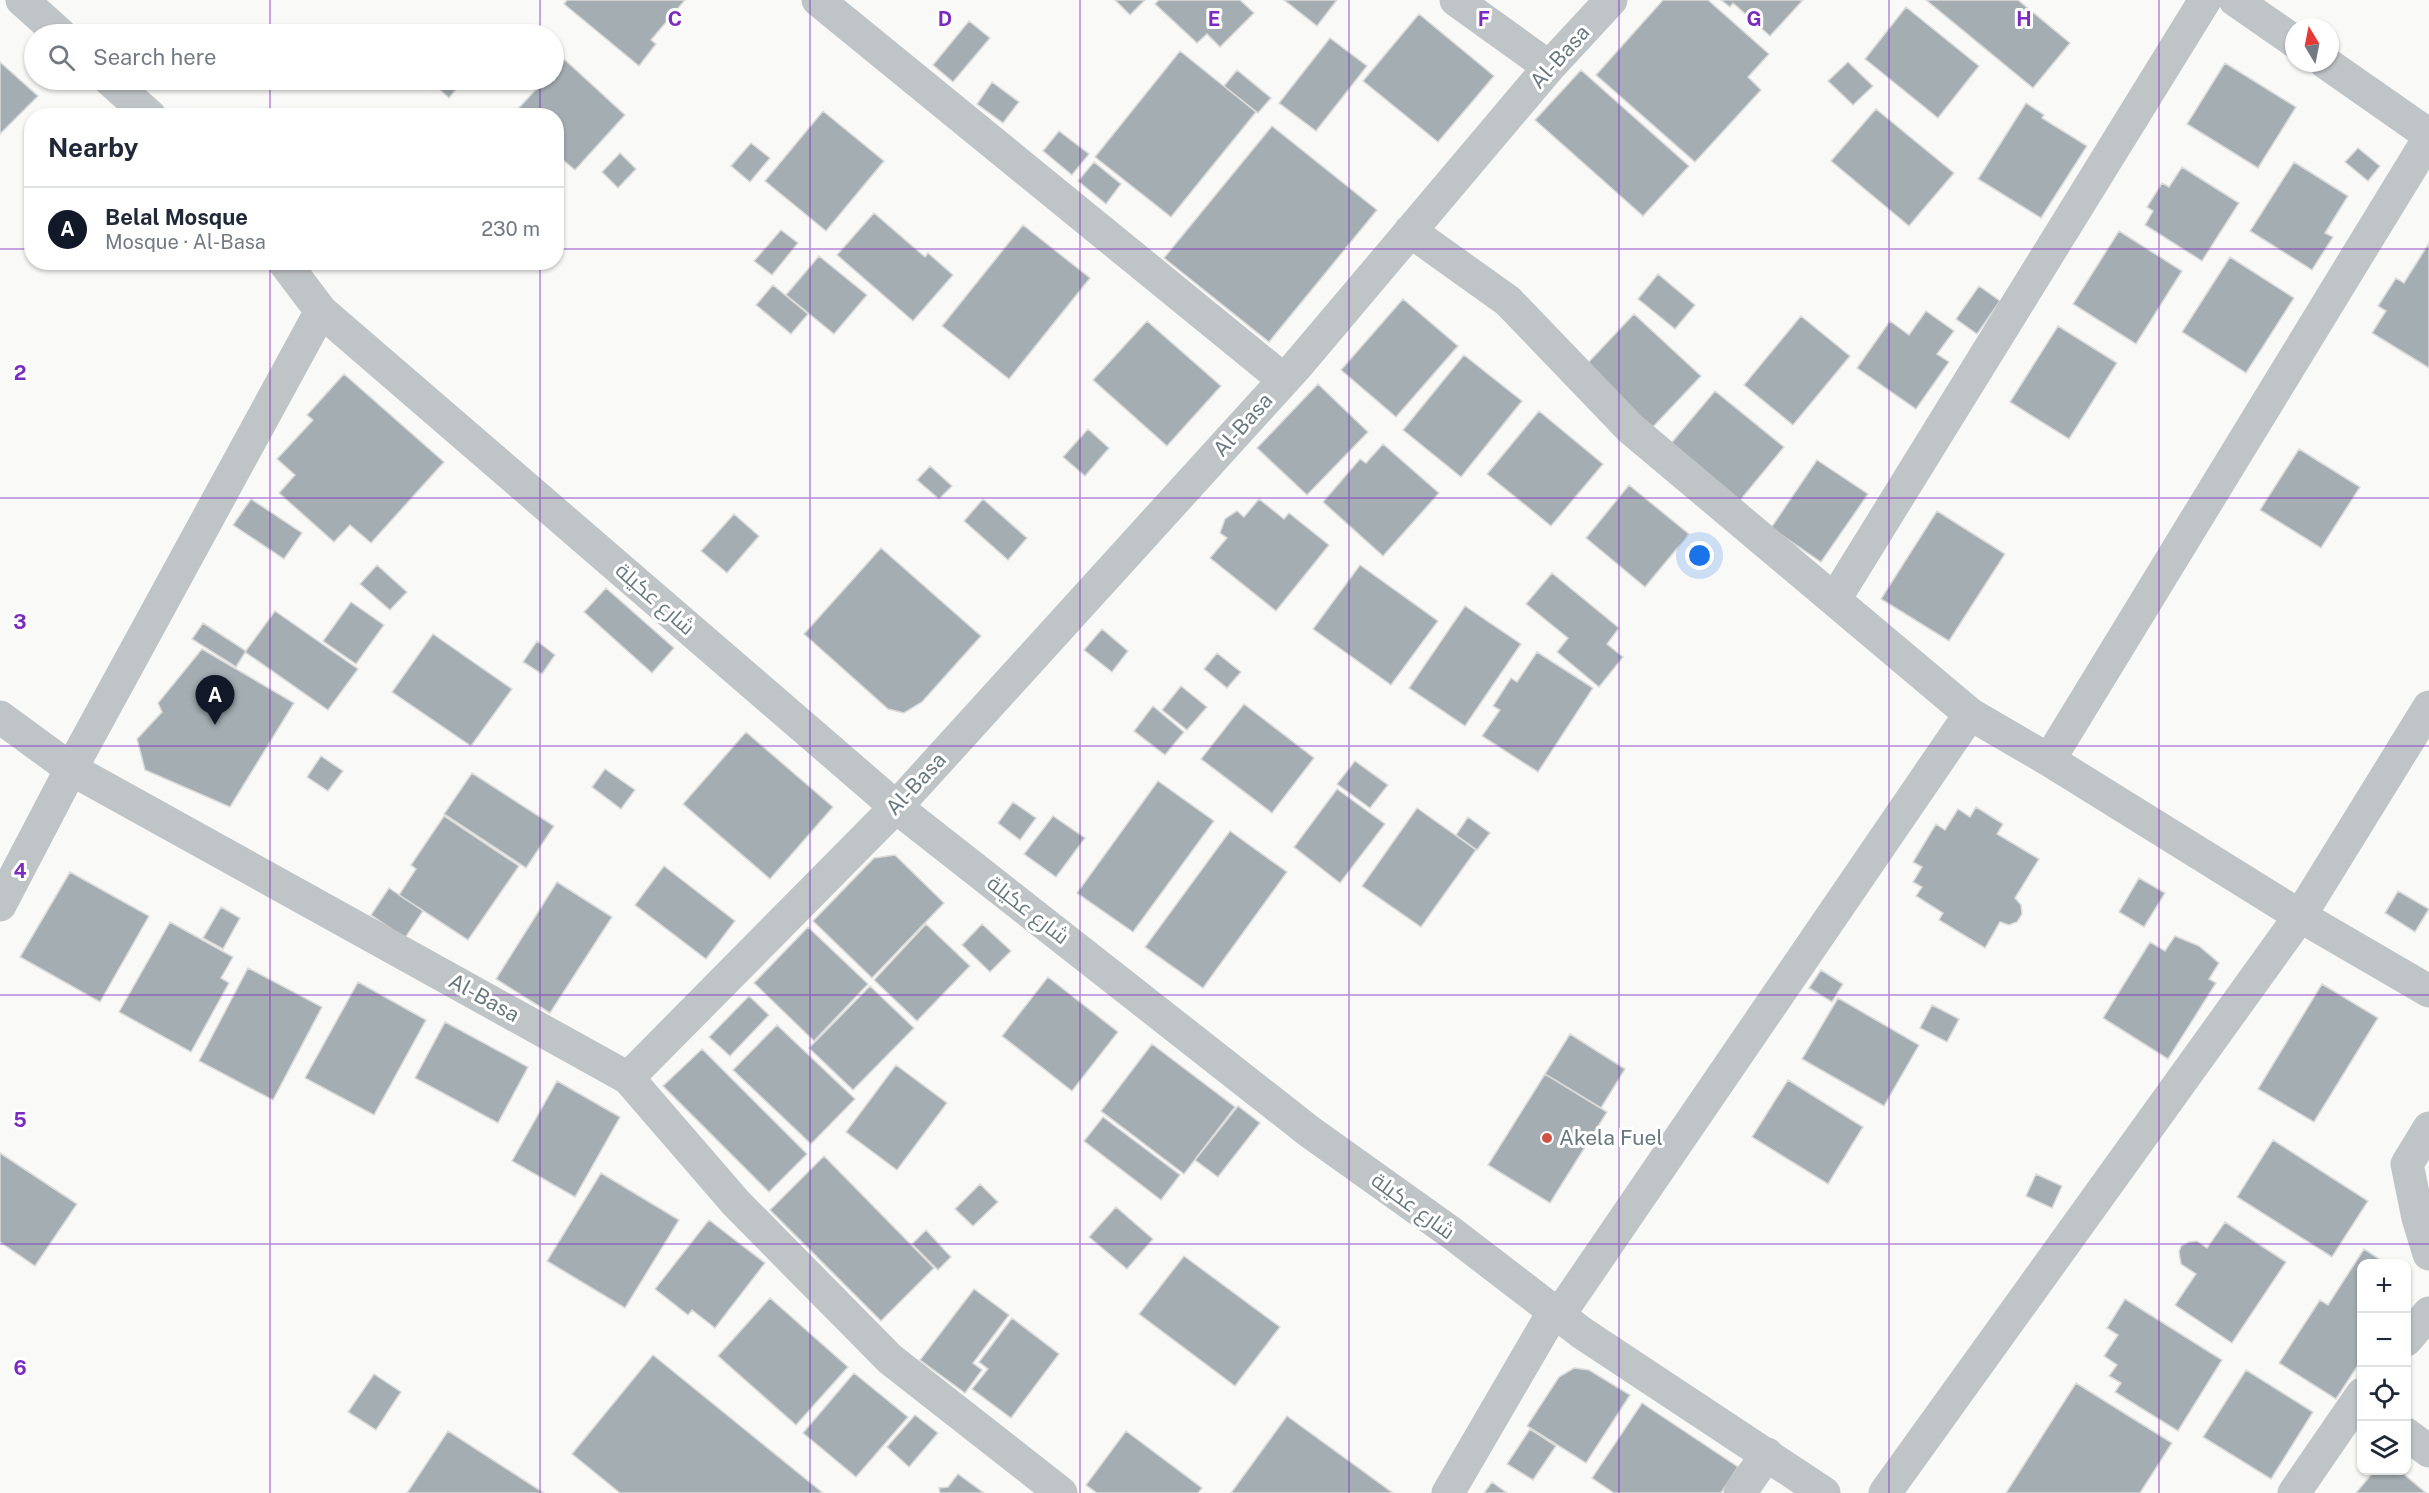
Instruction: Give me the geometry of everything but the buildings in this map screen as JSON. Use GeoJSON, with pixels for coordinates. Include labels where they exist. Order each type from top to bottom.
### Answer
{"type":"FeatureCollection","features":[{"type":"Feature","properties":{"kind":"street"},"geometry":{"type":"LineString","coordinates":[[22,0],[49,24]]}},
{"type":"Feature","properties":{"kind":"street"},"geometry":{"type":"LineString","coordinates":[[818,0],[1284,380]]}},
{"type":"Feature","properties":{"kind":"street"},"geometry":{"type":"LineString","coordinates":[[1456,0],[1549,67]]}},
{"type":"Feature","properties":{"kind":"street","name":"Al-Basa"},"geometry":{"type":"LineString","coordinates":[[0,717],[71,769],[628,1078],[896,807],[1284,380],[1549,67],[1611,0]]}},
{"type":"Feature","properties":{"kind":"street"},"geometry":{"type":"LineString","coordinates":[[1835,599],[2205,0]]}},
{"type":"Feature","properties":{"kind":"street"},"geometry":{"type":"LineString","coordinates":[[2235,0],[2285,35]]}},
{"type":"Feature","properties":{"kind":"street"},"geometry":{"type":"LineString","coordinates":[[2049,760],[2429,137],[2339,72]]}},
{"type":"Feature","properties":{"kind":"street"},"geometry":{"type":"LineString","coordinates":[[121,90],[141,108]]}},
{"type":"Feature","properties":{"kind":"street"},"geometry":{"type":"LineString","coordinates":[[1410,231],[1508,301],[1630,428],[1970,714],[2049,760],[2300,916],[2429,991]]}},
{"type":"Feature","properties":{"kind":"street","name":"شارع عكيلة"},"geometry":{"type":"LineString","coordinates":[[290,270],[321,311],[896,807],[1310,1132],[1453,1234],[1582,1333],[1824,1493]]}},
{"type":"Feature","properties":{"kind":"street"},"geometry":{"type":"LineString","coordinates":[[0,905],[71,769],[321,311]]}},
{"type":"Feature","properties":{"kind":"street"},"geometry":{"type":"LineString","coordinates":[[1885,1493],[2300,916],[2429,707]]}},
{"type":"Feature","properties":{"kind":"street"},"geometry":{"type":"LineString","coordinates":[[1448,1493],[1556,1313],[1970,714]]}},
{"type":"Feature","properties":{"kind":"street"},"geometry":{"type":"LineString","coordinates":[[628,1078],[736,1203],[890,1359],[1061,1493]]}},
{"type":"Feature","properties":{"kind":"street"},"geometry":{"type":"LineString","coordinates":[[2429,1128],[2407,1164],[2418,1218],[2429,1254]]}},
{"type":"Feature","properties":{"kind":"street"},"geometry":{"type":"LineString","coordinates":[[2411,1334],[2429,1313]]}},
{"type":"Feature","properties":{"kind":"street"},"geometry":{"type":"LineString","coordinates":[[2294,1493],[2357,1402]]}},
{"type":"Feature","properties":{"kind":"street"},"geometry":{"type":"LineString","coordinates":[[2411,1438],[2429,1451]]}},
{"type":"Feature","properties":{"kind":"street"},"geometry":{"type":"LineString","coordinates":[[1740,1493],[1767,1454]]}},
{"type":"Feature","properties":{"kind":"place","name":"Belal Mosque"},"geometry":{"type":"Point","coordinates":[215,725]}},
{"type":"Feature","properties":{"kind":"place","name":"Akela Fuel"},"geometry":{"type":"Point","coordinates":[1547,1138]}}]}
